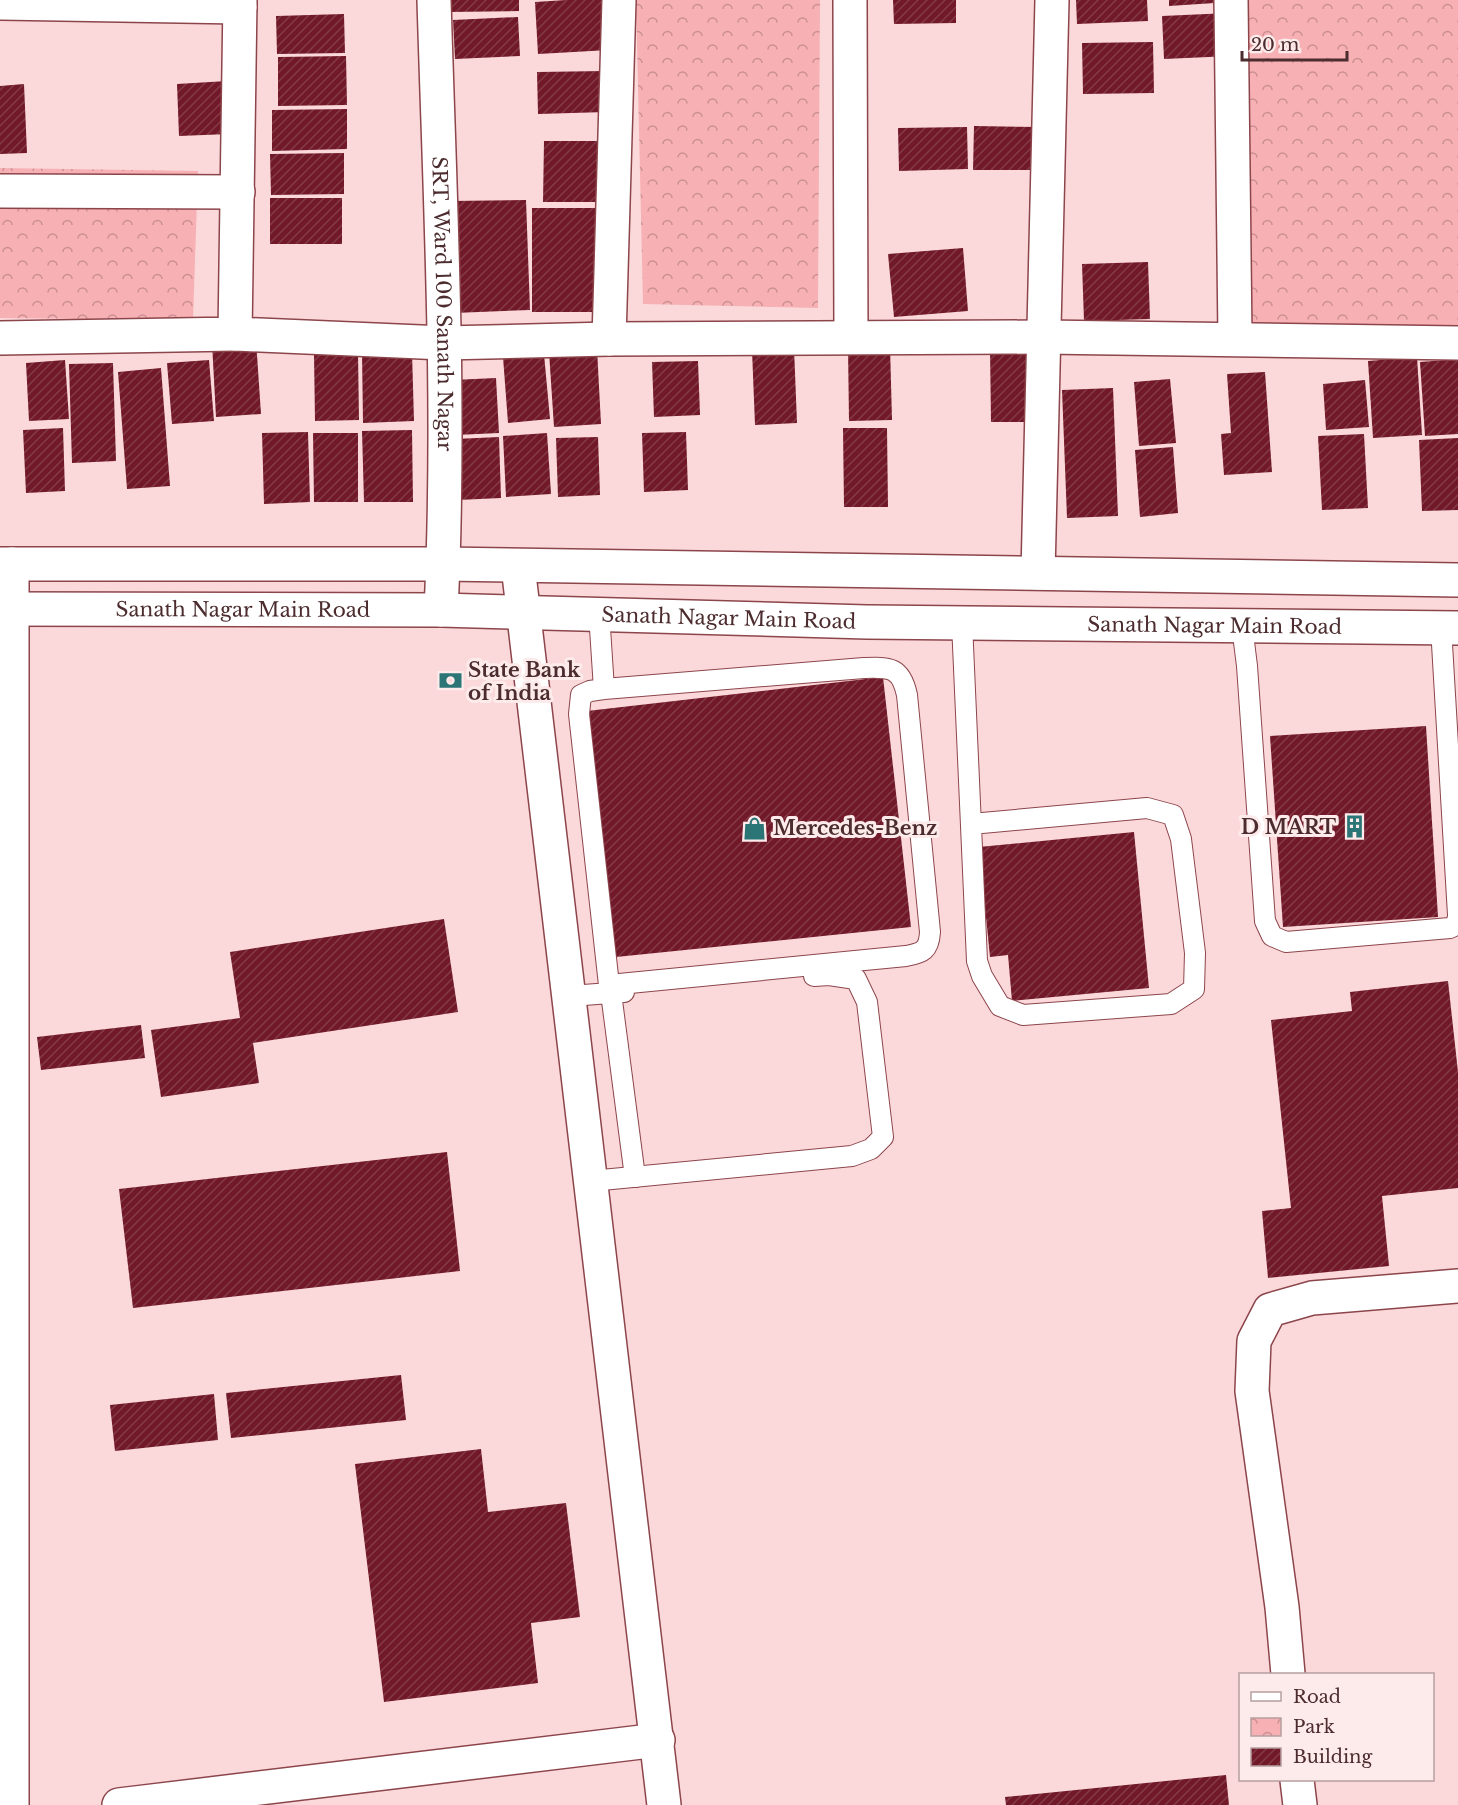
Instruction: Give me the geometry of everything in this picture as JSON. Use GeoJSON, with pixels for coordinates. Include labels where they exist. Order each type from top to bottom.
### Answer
{"type":"FeatureCollection","features":[{"type":"Feature","properties":{"kind":"street","name":"SRT, Ward 100 Sanath Nagar"},"geometry":{"type":"LineString","coordinates":[[434,0],[444,343],[441,610]]}},
{"type":"Feature","properties":{"kind":"street"},"geometry":{"type":"LineString","coordinates":[[609,339],[619,0]]}},
{"type":"Feature","properties":{"kind":"street"},"geometry":{"type":"LineString","coordinates":[[850,0],[851,337]]}},
{"type":"Feature","properties":{"kind":"street"},"geometry":{"type":"LineString","coordinates":[[1038,573],[1052,0]]}},
{"type":"Feature","properties":{"kind":"street"},"geometry":{"type":"LineString","coordinates":[[1232,0],[1235,339]]}},
{"type":"Feature","properties":{"kind":"street"},"geometry":{"type":"LineString","coordinates":[[0,3],[240,3],[235,334]]}},
{"type":"Feature","properties":{"kind":"street"},"geometry":{"type":"LineString","coordinates":[[0,191],[238,192]]}},
{"type":"Feature","properties":{"kind":"street"},"geometry":{"type":"LineString","coordinates":[[0,338],[235,334],[444,343],[609,339],[1044,336],[1458,343]]}},
{"type":"Feature","properties":{"kind":"street"},"geometry":{"type":"LineString","coordinates":[[12,1805],[6,564],[443,564],[518,567],[1458,580]]}},
{"type":"Feature","properties":{"kind":"street"},"geometry":{"type":"LineString","coordinates":[[518,567],[664,1805]]}},
{"type":"Feature","properties":{"kind":"street","name":"Sanath Nagar Main Road"},"geometry":{"type":"LineString","coordinates":[[5,609],[523,611],[962,623],[1449,627]]}},
{"type":"Feature","properties":{"kind":"street"},"geometry":{"type":"LineString","coordinates":[[1288,1673],[1282,1607],[1252,1392],[1254,1341],[1270,1310],[1312,1298],[1458,1286]]}},
{"type":"Feature","properties":{"kind":"street"},"geometry":{"type":"LineString","coordinates":[[119,1805],[658,1740]]}},
{"type":"Feature","properties":{"kind":"street"},"geometry":{"type":"LineString","coordinates":[[1297,1781],[1299,1805]]}},
{"type":"Feature","properties":{"kind":"lane"},"geometry":{"type":"LineString","coordinates":[[599,614],[604,689]]}},
{"type":"Feature","properties":{"kind":"lane"},"geometry":{"type":"LineString","coordinates":[[962,623],[977,961],[982,976],[1000,1006],[1023,1015],[1171,1004],[1194,989],[1195,953],[1181,839],[1173,815],[1147,808],[971,824]]}},
{"type":"Feature","properties":{"kind":"lane"},"geometry":{"type":"LineString","coordinates":[[1242,626],[1247,666],[1264,921],[1272,936],[1286,942],[1450,928],[1456,925],[1458,916],[1444,666],[1449,627]]}},
{"type":"Feature","properties":{"kind":"lane"},"geometry":{"type":"LineString","coordinates":[[569,993],[610,989],[906,956],[917,954],[925,949],[929,943],[930,932],[907,695],[898,672],[885,668],[864,668],[604,689],[581,695],[579,714],[610,989],[635,1177]]}},
{"type":"Feature","properties":{"kind":"lane"},"geometry":{"type":"LineString","coordinates":[[591,1181],[852,1156],[871,1149],[883,1137],[867,1002],[856,979],[829,975],[610,989]]}},
{"type":"Feature","properties":{"kind":"green space"},"geometry":{"type":"Polygon","coordinates":[[[636,0],[820,0],[818,308],[643,304],[636,0]]]}},
{"type":"Feature","properties":{"kind":"green space"},"geometry":{"type":"Polygon","coordinates":[[[1239,0],[1458,0],[1458,333],[1245,330],[1239,0]]]}},
{"type":"Feature","properties":{"kind":"green space"},"geometry":{"type":"Polygon","coordinates":[[[0,168],[198,171],[193,320],[0,318],[0,168]]]}},
{"type":"Feature","properties":{"kind":"building"},"geometry":{"type":"Polygon","coordinates":[[[448,0],[519,0],[519,11],[448,12],[448,0]]]}},
{"type":"Feature","properties":{"kind":"building"},"geometry":{"type":"Polygon","coordinates":[[[606,0],[609,50],[538,54],[535,2],[606,0]]]}},
{"type":"Feature","properties":{"kind":"building"},"geometry":{"type":"Polygon","coordinates":[[[893,0],[956,0],[956,23],[894,24],[893,0]]]}},
{"type":"Feature","properties":{"kind":"building"},"geometry":{"type":"Polygon","coordinates":[[[1076,0],[1147,0],[1148,21],[1077,24],[1076,0]]]}},
{"type":"Feature","properties":{"kind":"building"},"geometry":{"type":"Polygon","coordinates":[[[1169,0],[1230,0],[1230,2],[1169,6],[1169,0]]]}},
{"type":"Feature","properties":{"kind":"building"},"geometry":{"type":"Polygon","coordinates":[[[1229,13],[1231,56],[1164,59],[1162,16],[1229,13]]]}},
{"type":"Feature","properties":{"kind":"building"},"geometry":{"type":"Polygon","coordinates":[[[344,14],[345,53],[277,54],[276,16],[344,14]]]}},
{"type":"Feature","properties":{"kind":"building"},"geometry":{"type":"Polygon","coordinates":[[[518,17],[520,56],[455,59],[453,20],[518,17]]]}},
{"type":"Feature","properties":{"kind":"building"},"geometry":{"type":"Polygon","coordinates":[[[1153,42],[1154,93],[1083,94],[1082,43],[1153,42]]]}},
{"type":"Feature","properties":{"kind":"building"},"geometry":{"type":"Polygon","coordinates":[[[346,56],[347,105],[278,106],[278,57],[346,56]]]}},
{"type":"Feature","properties":{"kind":"building"},"geometry":{"type":"Polygon","coordinates":[[[605,71],[606,112],[538,114],[537,72],[605,71]]]}},
{"type":"Feature","properties":{"kind":"building"},"geometry":{"type":"Polygon","coordinates":[[[227,81],[229,134],[179,136],[177,84],[227,81]]]}},
{"type":"Feature","properties":{"kind":"building"},"geometry":{"type":"Polygon","coordinates":[[[24,84],[27,153],[0,154],[0,86],[24,84]]]}},
{"type":"Feature","properties":{"kind":"building"},"geometry":{"type":"Polygon","coordinates":[[[347,109],[347,149],[272,151],[272,110],[347,109]]]}},
{"type":"Feature","properties":{"kind":"building"},"geometry":{"type":"Polygon","coordinates":[[[974,126],[1040,127],[1039,170],[973,170],[974,126]]]}},
{"type":"Feature","properties":{"kind":"building"},"geometry":{"type":"Polygon","coordinates":[[[967,127],[968,169],[899,171],[898,128],[967,127]]]}},
{"type":"Feature","properties":{"kind":"building"},"geometry":{"type":"Polygon","coordinates":[[[544,141],[602,141],[602,202],[543,202],[544,141]]]}},
{"type":"Feature","properties":{"kind":"building"},"geometry":{"type":"Polygon","coordinates":[[[344,153],[344,194],[271,195],[270,154],[344,153]]]}},
{"type":"Feature","properties":{"kind":"building"},"geometry":{"type":"Polygon","coordinates":[[[270,198],[342,198],[342,244],[270,244],[270,198]]]}},
{"type":"Feature","properties":{"kind":"building"},"geometry":{"type":"Polygon","coordinates":[[[526,200],[530,310],[454,313],[451,201],[526,200]]]}},
{"type":"Feature","properties":{"kind":"building"},"geometry":{"type":"Polygon","coordinates":[[[532,208],[603,208],[603,312],[532,312],[532,208]]]}},
{"type":"Feature","properties":{"kind":"building"},"geometry":{"type":"Polygon","coordinates":[[[963,248],[968,311],[894,317],[888,254],[963,248]]]}},
{"type":"Feature","properties":{"kind":"building"},"geometry":{"type":"Polygon","coordinates":[[[1148,262],[1150,319],[1084,321],[1082,264],[1148,262]]]}},
{"type":"Feature","properties":{"kind":"building"},"geometry":{"type":"Polygon","coordinates":[[[256,340],[261,414],[216,417],[212,343],[256,340]]]}},
{"type":"Feature","properties":{"kind":"building"},"geometry":{"type":"Polygon","coordinates":[[[890,346],[892,420],[849,421],[848,347],[890,346]]]}},
{"type":"Feature","properties":{"kind":"building"},"geometry":{"type":"Polygon","coordinates":[[[990,347],[1036,347],[1037,422],[991,422],[990,347]]]}},
{"type":"Feature","properties":{"kind":"building"},"geometry":{"type":"Polygon","coordinates":[[[794,348],[797,423],[755,425],[752,350],[794,348]]]}},
{"type":"Feature","properties":{"kind":"building"},"geometry":{"type":"Polygon","coordinates":[[[597,349],[601,424],[554,427],[549,352],[597,349]]]}},
{"type":"Feature","properties":{"kind":"building"},"geometry":{"type":"Polygon","coordinates":[[[412,352],[414,421],[363,423],[362,353],[412,352]]]}},
{"type":"Feature","properties":{"kind":"building"},"geometry":{"type":"Polygon","coordinates":[[[358,353],[359,420],[315,421],[314,354],[358,353]]]}},
{"type":"Feature","properties":{"kind":"building"},"geometry":{"type":"Polygon","coordinates":[[[544,354],[550,419],[508,423],[503,357],[544,354]]]}},
{"type":"Feature","properties":{"kind":"building"},"geometry":{"type":"Polygon","coordinates":[[[1417,357],[1422,435],[1373,438],[1368,361],[1417,357]]]}},
{"type":"Feature","properties":{"kind":"building"},"geometry":{"type":"Polygon","coordinates":[[[1458,359],[1458,434],[1425,436],[1420,362],[1458,359]]]}},
{"type":"Feature","properties":{"kind":"building"},"geometry":{"type":"Polygon","coordinates":[[[65,360],[69,419],[29,421],[26,363],[65,360]]]}},
{"type":"Feature","properties":{"kind":"building"},"geometry":{"type":"Polygon","coordinates":[[[209,360],[214,421],[172,424],[167,363],[209,360]]]}},
{"type":"Feature","properties":{"kind":"building"},"geometry":{"type":"Polygon","coordinates":[[[698,361],[700,415],[654,417],[652,362],[698,361]]]}},
{"type":"Feature","properties":{"kind":"building"},"geometry":{"type":"Polygon","coordinates":[[[113,363],[116,461],[72,463],[69,364],[113,363]]]}},
{"type":"Feature","properties":{"kind":"building"},"geometry":{"type":"Polygon","coordinates":[[[161,368],[170,486],[127,489],[118,372],[161,368]]]}},
{"type":"Feature","properties":{"kind":"building"},"geometry":{"type":"Polygon","coordinates":[[[1265,372],[1272,472],[1224,475],[1221,434],[1231,433],[1227,374],[1265,372]]]}},
{"type":"Feature","properties":{"kind":"building"},"geometry":{"type":"Polygon","coordinates":[[[496,378],[499,433],[456,435],[453,380],[496,378]]]}},
{"type":"Feature","properties":{"kind":"building"},"geometry":{"type":"Polygon","coordinates":[[[1170,379],[1176,443],[1139,446],[1134,382],[1170,379]]]}},
{"type":"Feature","properties":{"kind":"building"},"geometry":{"type":"Polygon","coordinates":[[[1365,380],[1369,427],[1326,430],[1323,384],[1365,380]]]}},
{"type":"Feature","properties":{"kind":"building"},"geometry":{"type":"Polygon","coordinates":[[[1113,388],[1118,516],[1067,518],[1062,390],[1113,388]]]}},
{"type":"Feature","properties":{"kind":"building"},"geometry":{"type":"Polygon","coordinates":[[[63,428],[65,491],[26,493],[23,430],[63,428]]]}},
{"type":"Feature","properties":{"kind":"building"},"geometry":{"type":"Polygon","coordinates":[[[843,428],[887,428],[888,507],[844,507],[843,428]]]}},
{"type":"Feature","properties":{"kind":"building"},"geometry":{"type":"Polygon","coordinates":[[[412,430],[413,502],[364,502],[362,431],[412,430]]]}},
{"type":"Feature","properties":{"kind":"building"},"geometry":{"type":"Polygon","coordinates":[[[308,432],[310,502],[264,504],[262,433],[308,432]]]}},
{"type":"Feature","properties":{"kind":"building"},"geometry":{"type":"Polygon","coordinates":[[[686,432],[688,490],[644,492],[642,433],[686,432]]]}},
{"type":"Feature","properties":{"kind":"building"},"geometry":{"type":"Polygon","coordinates":[[[313,433],[358,433],[358,502],[314,502],[313,433]]]}},
{"type":"Feature","properties":{"kind":"building"},"geometry":{"type":"Polygon","coordinates":[[[547,433],[551,494],[506,497],[503,436],[547,433]]]}},
{"type":"Feature","properties":{"kind":"building"},"geometry":{"type":"Polygon","coordinates":[[[1364,434],[1368,508],[1322,510],[1318,436],[1364,434]]]}},
{"type":"Feature","properties":{"kind":"building"},"geometry":{"type":"Polygon","coordinates":[[[499,437],[501,498],[458,500],[455,439],[499,437]]]}},
{"type":"Feature","properties":{"kind":"building"},"geometry":{"type":"Polygon","coordinates":[[[598,437],[600,495],[558,497],[556,438],[598,437]]]}},
{"type":"Feature","properties":{"kind":"building"},"geometry":{"type":"Polygon","coordinates":[[[1458,438],[1458,510],[1422,511],[1419,440],[1458,438]]]}},
{"type":"Feature","properties":{"kind":"building"},"geometry":{"type":"Polygon","coordinates":[[[1173,447],[1178,513],[1140,517],[1135,450],[1173,447]]]}},
{"type":"Feature","properties":{"kind":"building"},"geometry":{"type":"Polygon","coordinates":[[[883,677],[911,927],[616,957],[587,711],[883,677]]]}},
{"type":"Feature","properties":{"kind":"building","name":"D MART"},"geometry":{"type":"Polygon","coordinates":[[[1426,726],[1438,917],[1283,927],[1270,736],[1426,726]]]}},
{"type":"Feature","properties":{"kind":"building"},"geometry":{"type":"Polygon","coordinates":[[[1134,832],[1149,988],[1012,1001],[1008,955],[990,957],[979,847],[1134,832]]]}},
{"type":"Feature","properties":{"kind":"building"},"geometry":{"type":"Polygon","coordinates":[[[444,919],[458,1012],[253,1043],[259,1083],[161,1097],[151,1030],[240,1018],[230,952],[444,919]]]}},
{"type":"Feature","properties":{"kind":"building"},"geometry":{"type":"Polygon","coordinates":[[[1448,981],[1458,1072],[1458,1188],[1382,1196],[1389,1266],[1268,1278],[1262,1211],[1291,1208],[1271,1020],[1352,1011],[1350,992],[1448,981]]]}},
{"type":"Feature","properties":{"kind":"building"},"geometry":{"type":"Polygon","coordinates":[[[141,1025],[145,1058],[41,1070],[37,1037],[141,1025]]]}},
{"type":"Feature","properties":{"kind":"building"},"geometry":{"type":"Polygon","coordinates":[[[447,1152],[460,1271],[133,1308],[119,1189],[447,1152]]]}},
{"type":"Feature","properties":{"kind":"building"},"geometry":{"type":"Polygon","coordinates":[[[401,1375],[406,1420],[231,1438],[226,1393],[401,1375]]]}},
{"type":"Feature","properties":{"kind":"building"},"geometry":{"type":"Polygon","coordinates":[[[214,1394],[218,1440],[115,1451],[110,1405],[214,1394]]]}},
{"type":"Feature","properties":{"kind":"building"},"geometry":{"type":"Polygon","coordinates":[[[481,1449],[488,1512],[566,1503],[580,1617],[531,1623],[538,1683],[384,1702],[355,1464],[481,1449]]]}},
{"type":"Feature","properties":{"kind":"building"},"geometry":{"type":"Polygon","coordinates":[[[1226,1775],[1229,1805],[1006,1805],[1005,1797],[1226,1775]]]}},
{"type":"Feature","properties":{"kind":"place","name":"State Bank of India"},"geometry":{"type":"Point","coordinates":[450,681]}},
{"type":"Feature","properties":{"kind":"place","name":"D MART"},"geometry":{"type":"Point","coordinates":[1354,827]}},
{"type":"Feature","properties":{"kind":"place","name":"Mercedes-Benz"},"geometry":{"type":"Point","coordinates":[755,828]}}]}
